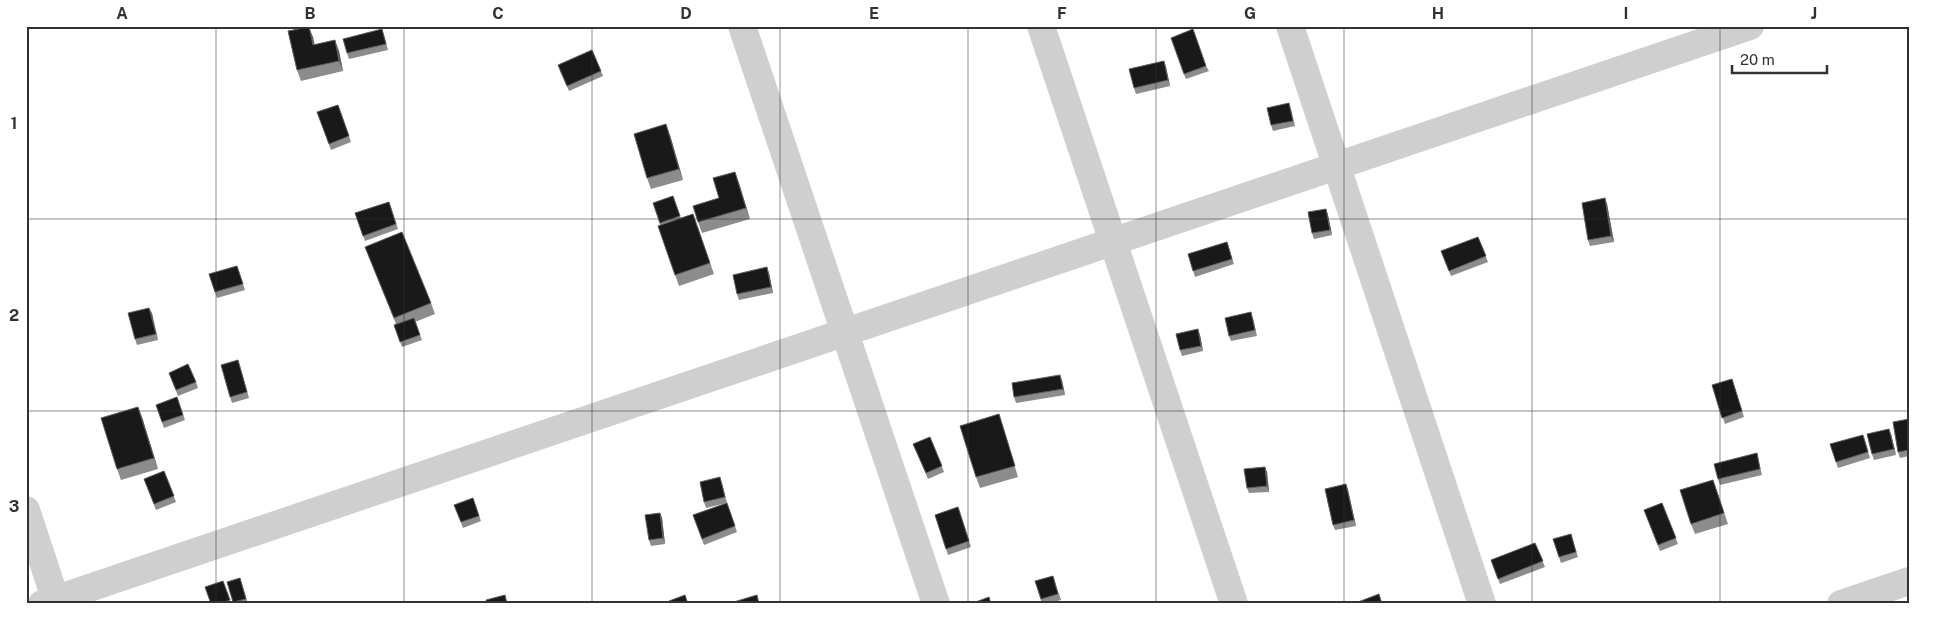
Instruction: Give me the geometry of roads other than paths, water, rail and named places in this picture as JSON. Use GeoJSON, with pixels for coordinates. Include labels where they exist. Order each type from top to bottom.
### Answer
{"type":"FeatureCollection","features":[{"type":"Feature","properties":{"kind":"street"},"geometry":{"type":"LineString","coordinates":[[742,26],[936,604]]}},
{"type":"Feature","properties":{"kind":"street"},"geometry":{"type":"LineString","coordinates":[[1041,26],[1234,604]]}},
{"type":"Feature","properties":{"kind":"street"},"geometry":{"type":"LineString","coordinates":[[1290,26],[1482,604]]}},
{"type":"Feature","properties":{"kind":"street"},"geometry":{"type":"LineString","coordinates":[[26,510],[51,602],[1750,26]]}},
{"type":"Feature","properties":{"kind":"street"},"geometry":{"type":"LineString","coordinates":[[1841,604],[1909,581]]}}]}
